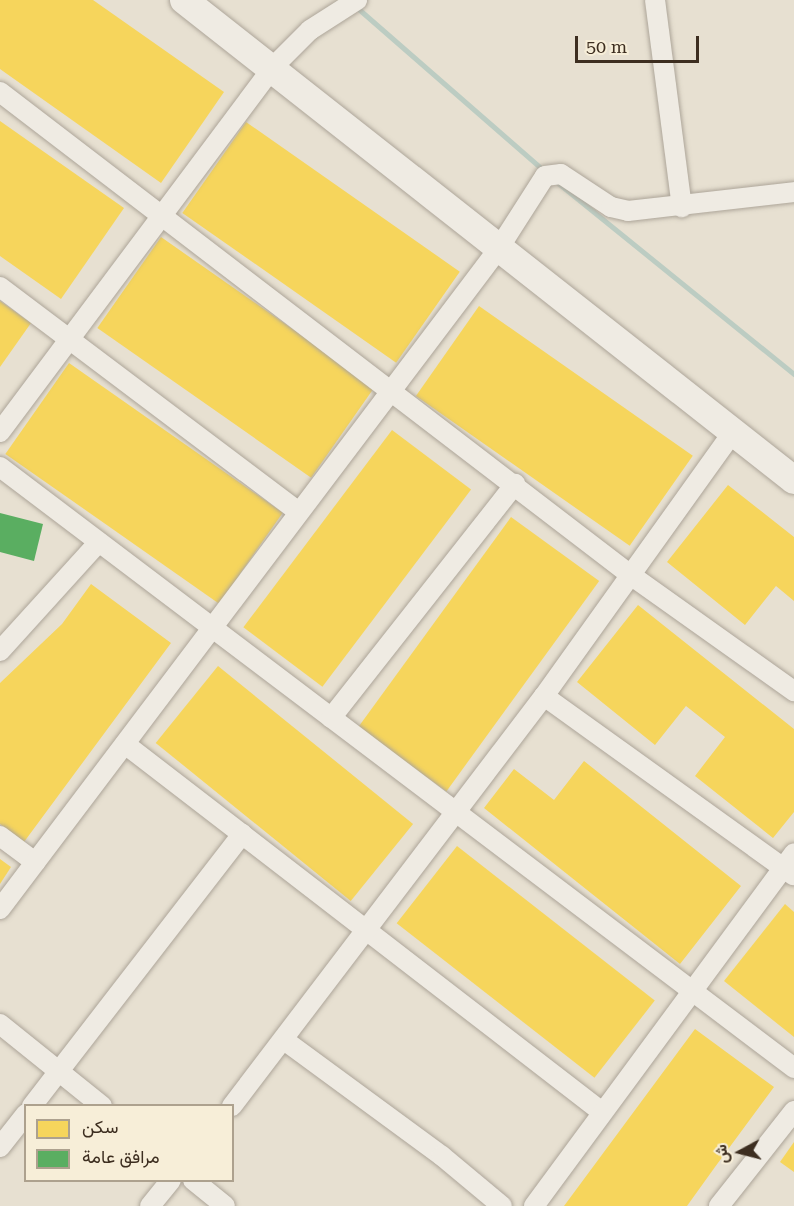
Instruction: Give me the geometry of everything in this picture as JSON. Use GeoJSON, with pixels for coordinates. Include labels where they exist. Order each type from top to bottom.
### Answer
{"type":"FeatureCollection","features":[{"type":"Feature","properties":{"kind":"main road"},"geometry":{"type":"LineString","coordinates":[[184,0],[273,67],[794,480]]}},
{"type":"Feature","properties":{"kind":"street"},"geometry":{"type":"LineString","coordinates":[[0,432],[160,214],[273,67],[310,30],[357,0]]}},
{"type":"Feature","properties":{"kind":"street"},"geometry":{"type":"LineString","coordinates":[[655,0],[681,207]]}},
{"type":"Feature","properties":{"kind":"street"},"geometry":{"type":"LineString","coordinates":[[0,92],[632,576],[794,691]]}},
{"type":"Feature","properties":{"kind":"street"},"geometry":{"type":"LineString","coordinates":[[0,909],[393,391],[499,248],[540,181],[549,175],[561,174],[620,211],[681,207],[794,192]]}},
{"type":"Feature","properties":{"kind":"street"},"geometry":{"type":"LineString","coordinates":[[0,287],[299,512]]}},
{"type":"Feature","properties":{"kind":"street"},"geometry":{"type":"LineString","coordinates":[[234,1104],[544,696],[632,576],[732,433]]}},
{"type":"Feature","properties":{"kind":"street"},"geometry":{"type":"LineString","coordinates":[[0,467],[794,1068]]}},
{"type":"Feature","properties":{"kind":"street"},"geometry":{"type":"LineString","coordinates":[[331,718],[514,484]]}},
{"type":"Feature","properties":{"kind":"street"},"geometry":{"type":"LineString","coordinates":[[0,651],[99,542]]}},
{"type":"Feature","properties":{"kind":"street"},"geometry":{"type":"LineString","coordinates":[[534,1206],[602,1112],[790,865],[544,696]]}},
{"type":"Feature","properties":{"kind":"street"},"geometry":{"type":"LineString","coordinates":[[125,744],[365,932],[602,1112]]}},
{"type":"Feature","properties":{"kind":"street"},"geometry":{"type":"LineString","coordinates":[[34,1104],[242,834]]}},
{"type":"Feature","properties":{"kind":"street"},"geometry":{"type":"LineString","coordinates":[[0,836],[35,862]]}},
{"type":"Feature","properties":{"kind":"street"},"geometry":{"type":"LineString","coordinates":[[0,1024],[100,1104]]}},
{"type":"Feature","properties":{"kind":"street"},"geometry":{"type":"LineString","coordinates":[[284,1040],[442,1156],[502,1206]]}},
{"type":"Feature","properties":{"kind":"street"},"geometry":{"type":"LineString","coordinates":[[719,1206],[794,1111]]}},
{"type":"Feature","properties":{"kind":"street"},"geometry":{"type":"LineString","coordinates":[[0,1147],[24,1117]]}},
{"type":"Feature","properties":{"kind":"street"},"geometry":{"type":"LineString","coordinates":[[150,1206],[169,1182]]}},
{"type":"Feature","properties":{"kind":"street"},"geometry":{"type":"LineString","coordinates":[[195,1182],[225,1206]]}},
{"type":"Feature","properties":{"kind":"building: سكن"},"geometry":{"type":"Polygon","coordinates":[[[0,0],[93,0],[224,92],[161,183],[0,69],[0,0]]]}},
{"type":"Feature","properties":{"kind":"building: سكن"},"geometry":{"type":"Polygon","coordinates":[[[0,121],[124,208],[61,299],[0,256],[0,121]]]}},
{"type":"Feature","properties":{"kind":"building: سكن"},"geometry":{"type":"Polygon","coordinates":[[[246,122],[460,272],[396,363],[182,213],[246,122]]]}},
{"type":"Feature","properties":{"kind":"building: سكن"},"geometry":{"type":"Polygon","coordinates":[[[161,237],[375,387],[311,478],[97,328],[161,237]]]}},
{"type":"Feature","properties":{"kind":"building: سكن"},"geometry":{"type":"Polygon","coordinates":[[[0,301],[31,323],[0,367],[0,301]]]}},
{"type":"Feature","properties":{"kind":"building: سكن"},"geometry":{"type":"Polygon","coordinates":[[[479,306],[693,456],[630,546],[416,396],[479,306]]]}},
{"type":"Feature","properties":{"kind":"building: سكن"},"geometry":{"type":"Polygon","coordinates":[[[69,363],[283,513],[219,604],[5,454],[69,363]]]}},
{"type":"Feature","properties":{"kind":"building: سكن"},"geometry":{"type":"Polygon","coordinates":[[[392,430],[471,490],[322,687],[243,627],[392,430]]]}},
{"type":"Feature","properties":{"kind":"building: سكن"},"geometry":{"type":"Polygon","coordinates":[[[728,485],[794,537],[794,601],[776,586],[745,625],[667,562],[728,485]]]}},
{"type":"Feature","properties":{"kind":"building: سكن"},"geometry":{"type":"Polygon","coordinates":[[[511,517],[599,581],[446,791],[358,727],[511,517]]]}},
{"type":"Feature","properties":{"kind":"building: سكن"},"geometry":{"type":"Polygon","coordinates":[[[91,584],[171,643],[24,842],[0,824],[0,683],[62,624],[91,584]]]}},
{"type":"Feature","properties":{"kind":"building: سكن"},"geometry":{"type":"Polygon","coordinates":[[[638,605],[794,729],[794,812],[773,838],[695,776],[725,737],[686,706],[655,745],[577,682],[638,605]]]}},
{"type":"Feature","properties":{"kind":"building: سكن"},"geometry":{"type":"Polygon","coordinates":[[[218,666],[413,824],[351,901],[156,743],[218,666]]]}},
{"type":"Feature","properties":{"kind":"building: سكن"},"geometry":{"type":"Polygon","coordinates":[[[584,761],[741,886],[680,964],[484,808],[514,769],[554,800],[584,761]]]}},
{"type":"Feature","properties":{"kind":"building: سكن"},"geometry":{"type":"Polygon","coordinates":[[[457,846],[655,1001],[594,1078],[397,923],[457,846]]]}},
{"type":"Feature","properties":{"kind":"building: سكن"},"geometry":{"type":"Polygon","coordinates":[[[0,859],[11,867],[0,884],[0,859]]]}},
{"type":"Feature","properties":{"kind":"building: سكن"},"geometry":{"type":"Polygon","coordinates":[[[785,904],[794,912],[794,1037],[724,981],[785,904]]]}},
{"type":"Feature","properties":{"kind":"building: سكن"},"geometry":{"type":"Polygon","coordinates":[[[695,1029],[774,1087],[687,1206],[564,1206],[695,1029]]]}},
{"type":"Feature","properties":{"kind":"building: سكن"},"geometry":{"type":"Polygon","coordinates":[[[794,1142],[794,1172],[780,1162],[794,1142]]]}},
{"type":"Feature","properties":{"kind":"building: مرافق عامة"},"geometry":{"type":"Polygon","coordinates":[[[0,513],[43,524],[34,561],[0,552],[0,513]]]}},
{"type":"Feature","properties":{"kind":"waterway"},"geometry":{"type":"LineString","coordinates":[[354,5],[544,171]]}},
{"type":"Feature","properties":{"kind":"waterway"},"geometry":{"type":"LineString","coordinates":[[558,183],[794,374]]}}]}
